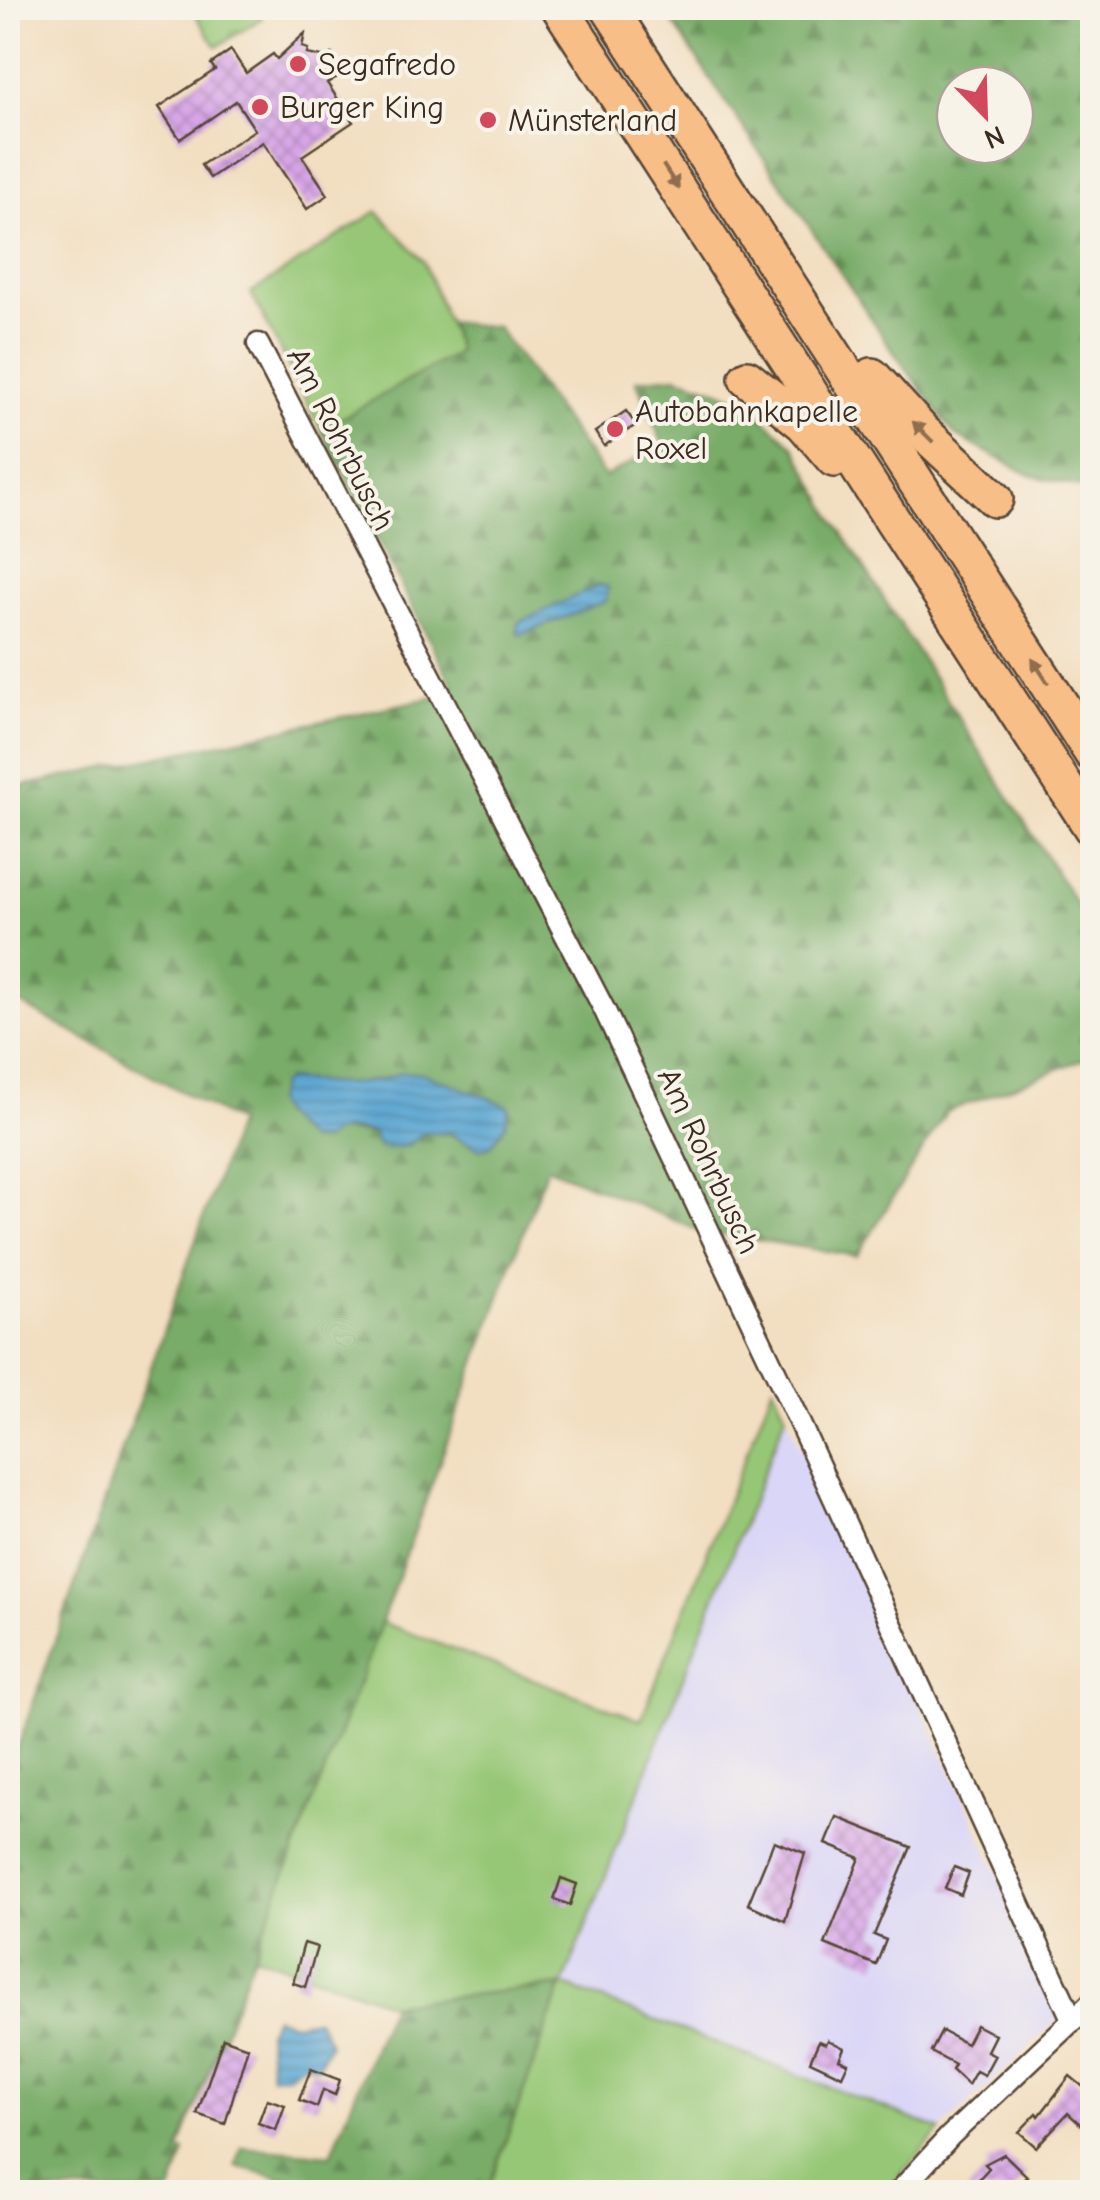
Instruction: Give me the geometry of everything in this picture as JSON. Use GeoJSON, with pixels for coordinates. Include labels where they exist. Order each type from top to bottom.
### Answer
{"type":"FeatureCollection","features":[{"type":"Feature","properties":{"kind":"highway"},"geometry":{"type":"LineString","coordinates":[[560,8],[1092,828]]}},
{"type":"Feature","properties":{"kind":"highway"},"geometry":{"type":"LineString","coordinates":[[609,8],[1092,753]]}},
{"type":"Feature","properties":{"kind":"highway"},"geometry":{"type":"LineString","coordinates":[[784,275],[899,408],[995,498]]}},
{"type":"Feature","properties":{"kind":"highway"},"geometry":{"type":"LineString","coordinates":[[747,378],[804,424],[929,572]]}},
{"type":"Feature","properties":{"kind":"street","name":"Am Rohrbusch"},"geometry":{"type":"LineString","coordinates":[[258,344],[604,1009],[794,1410],[1073,2020]]}},
{"type":"Feature","properties":{"kind":"street"},"geometry":{"type":"LineString","coordinates":[[899,2192],[950,2136],[1092,2002]]}},
{"type":"Feature","properties":{"kind":"shaded area"},"geometry":{"type":"Polygon","coordinates":[[[786,1415],[1063,2014],[941,2130],[562,1985],[786,1415]]]}},
{"type":"Feature","properties":{"kind":"green space"},"geometry":{"type":"Polygon","coordinates":[[[191,8],[255,8],[262,18],[217,47],[191,8]]]}},
{"type":"Feature","properties":{"kind":"green space"},"geometry":{"type":"Polygon","coordinates":[[[663,8],[1092,8],[1092,490],[1030,475],[955,435],[895,354],[663,8]]]}},
{"type":"Feature","properties":{"kind":"green space"},"geometry":{"type":"Polygon","coordinates":[[[377,211],[424,262],[459,352],[321,430],[251,293],[377,211]]]}},
{"type":"Feature","properties":{"kind":"green space"},"geometry":{"type":"Polygon","coordinates":[[[448,322],[497,327],[605,477],[663,445],[636,380],[676,376],[713,388],[746,403],[794,446],[836,523],[1092,929],[1092,1056],[946,1112],[857,1256],[700,1231],[547,1167],[374,1643],[179,2150],[185,2152],[171,2192],[8,2192],[8,1775],[237,1122],[8,997],[8,789],[440,696],[453,686],[321,430],[458,352],[448,322]],[[401,1073],[359,1083],[288,1079],[334,1131],[373,1133],[407,1146],[423,1133],[448,1133],[480,1149],[491,1146],[506,1123],[401,1073]]]}},
{"type":"Feature","properties":{"kind":"green space"},"geometry":{"type":"Polygon","coordinates":[[[773,1386],[786,1415],[563,1985],[941,2130],[885,2192],[487,2192],[562,1985],[391,2004],[252,1954],[381,1622],[641,1720],[773,1386]]]}},
{"type":"Feature","properties":{"kind":"green space"},"geometry":{"type":"Polygon","coordinates":[[[562,1985],[487,2192],[333,2192],[236,2166],[242,2147],[331,2155],[391,2004],[562,1985]]]}},
{"type":"Feature","properties":{"kind":"water"},"geometry":{"type":"Polygon","coordinates":[[[599,585],[608,587],[606,601],[521,635],[517,633],[518,623],[599,585]]]}},
{"type":"Feature","properties":{"kind":"water"},"geometry":{"type":"Polygon","coordinates":[[[401,1073],[422,1073],[504,1104],[509,1107],[506,1123],[491,1146],[480,1149],[449,1133],[424,1133],[392,1148],[378,1146],[373,1133],[353,1130],[335,1133],[324,1141],[307,1140],[282,1115],[275,1102],[281,1084],[288,1079],[359,1083],[401,1073]]]}},
{"type":"Feature","properties":{"kind":"water"},"geometry":{"type":"Polygon","coordinates":[[[275,2017],[293,2023],[317,2019],[330,2043],[318,2066],[303,2063],[288,2075],[271,2076],[267,2031],[275,2017]]]}},
{"type":"Feature","properties":{"kind":"building"},"geometry":{"type":"Polygon","coordinates":[[[305,33],[302,47],[308,49],[307,54],[326,58],[332,54],[344,73],[327,83],[353,122],[302,156],[328,195],[307,209],[263,142],[210,178],[201,165],[255,130],[236,101],[180,139],[159,107],[215,70],[211,64],[231,50],[246,73],[273,54],[277,59],[305,33]]]}},
{"type":"Feature","properties":{"kind":"building","name":"Autobahnkapelle Roxel"},"geometry":{"type":"Polygon","coordinates":[[[626,411],[636,425],[604,446],[595,432],[626,411]]]}},
{"type":"Feature","properties":{"kind":"building"},"geometry":{"type":"Polygon","coordinates":[[[837,1817],[911,1847],[874,1935],[886,1940],[876,1965],[825,1944],[860,1858],[826,1844],[837,1817]]]}},
{"type":"Feature","properties":{"kind":"building"},"geometry":{"type":"Polygon","coordinates":[[[774,1841],[805,1853],[785,1921],[748,1904],[774,1841]]]}},
{"type":"Feature","properties":{"kind":"building"},"geometry":{"type":"Polygon","coordinates":[[[954,1867],[969,1873],[961,1895],[945,1888],[954,1867]]]}},
{"type":"Feature","properties":{"kind":"building"},"geometry":{"type":"Polygon","coordinates":[[[561,1878],[577,1884],[570,1905],[554,1899],[561,1878]]]}},
{"type":"Feature","properties":{"kind":"building"},"geometry":{"type":"Polygon","coordinates":[[[304,1943],[317,1947],[305,1987],[293,1983],[304,1943]]]}},
{"type":"Feature","properties":{"kind":"building"},"geometry":{"type":"Polygon","coordinates":[[[976,2025],[995,2035],[987,2051],[995,2055],[984,2075],[976,2071],[968,2085],[952,2070],[955,2065],[931,2052],[942,2031],[966,2044],[976,2025]]]}},
{"type":"Feature","properties":{"kind":"building"},"geometry":{"type":"Polygon","coordinates":[[[223,2038],[248,2047],[225,2124],[197,2114],[223,2038]]]}},
{"type":"Feature","properties":{"kind":"building"},"geometry":{"type":"Polygon","coordinates":[[[828,2040],[844,2048],[839,2059],[848,2063],[842,2076],[810,2061],[819,2041],[826,2044],[828,2040]]]}},
{"type":"Feature","properties":{"kind":"building"},"geometry":{"type":"Polygon","coordinates":[[[311,2069],[340,2080],[335,2095],[323,2090],[317,2107],[299,2100],[311,2069]]]}},
{"type":"Feature","properties":{"kind":"building"},"geometry":{"type":"Polygon","coordinates":[[[1070,2076],[1092,2094],[1092,2135],[1068,2113],[1036,2147],[1019,2132],[1037,2113],[1039,2116],[1070,2076]]]}},
{"type":"Feature","properties":{"kind":"building"},"geometry":{"type":"Polygon","coordinates":[[[267,2099],[285,2105],[276,2130],[258,2123],[267,2099]]]}},
{"type":"Feature","properties":{"kind":"building"},"geometry":{"type":"Polygon","coordinates":[[[1004,2154],[1027,2176],[1011,2192],[967,2192],[989,2168],[985,2164],[1004,2154]]]}},
{"type":"Feature","properties":{"kind":"place","name":"Segafredo"},"geometry":{"type":"Point","coordinates":[298,64]}},
{"type":"Feature","properties":{"kind":"place","name":"Burger King"},"geometry":{"type":"Point","coordinates":[260,107]}},
{"type":"Feature","properties":{"kind":"place","name":"Münsterland"},"geometry":{"type":"Point","coordinates":[488,120]}},
{"type":"Feature","properties":{"kind":"place","name":"Autobahnkapelle Roxel"},"geometry":{"type":"Point","coordinates":[615,429]}}]}
